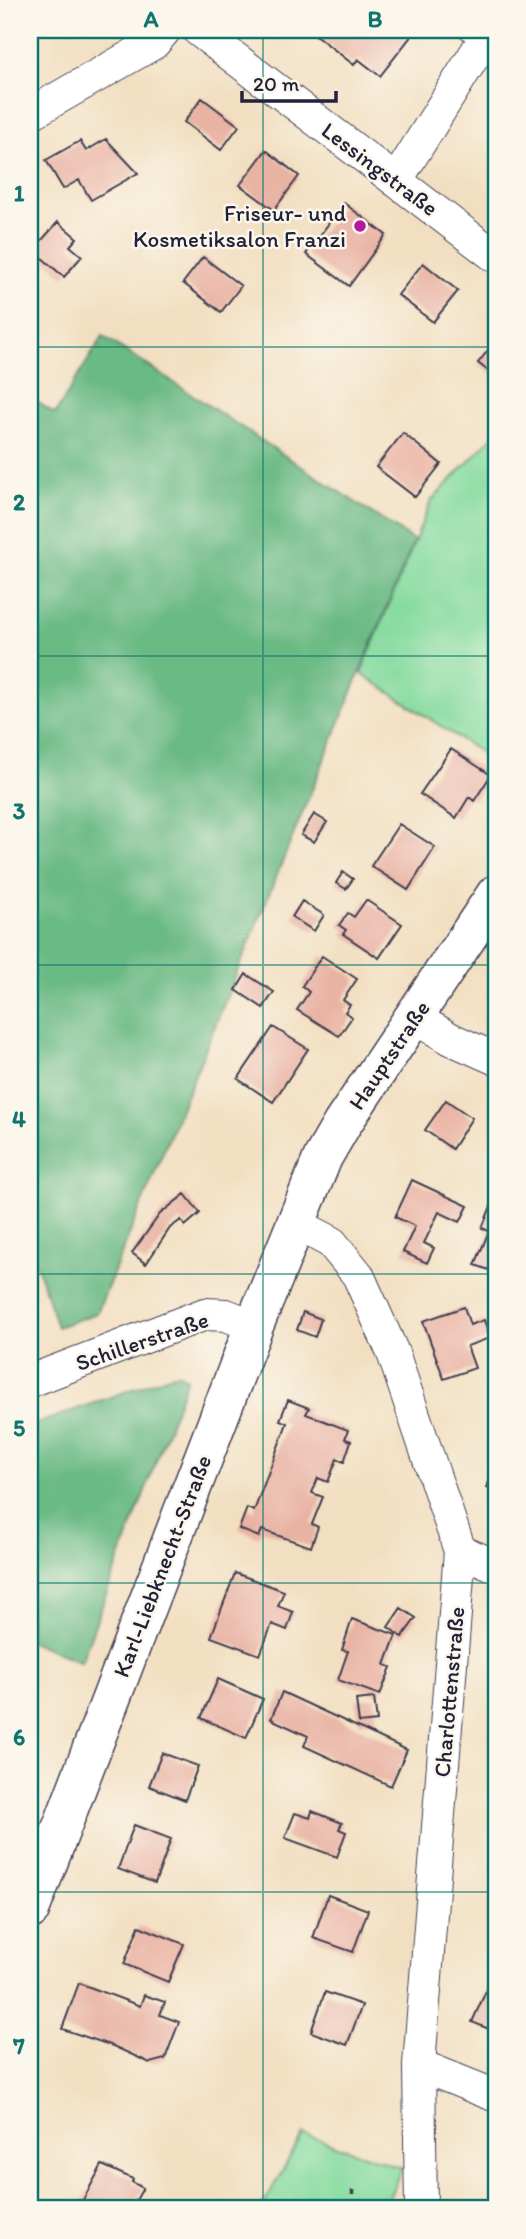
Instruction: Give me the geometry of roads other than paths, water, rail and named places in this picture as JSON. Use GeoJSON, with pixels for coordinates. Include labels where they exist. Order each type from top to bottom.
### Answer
{"type":"FeatureCollection","features":[{"type":"Feature","properties":{"kind":"street"},"geometry":{"type":"LineString","coordinates":[[30,114],[154,43],[165,30]]}},
{"type":"Feature","properties":{"kind":"street","name":"Lessingstraße"},"geometry":{"type":"LineString","coordinates":[[198,30],[496,257]]}},
{"type":"Feature","properties":{"kind":"street"},"geometry":{"type":"LineString","coordinates":[[396,181],[479,34]]}},
{"type":"Feature","properties":{"kind":"street","name":"Hauptstraße"},"geometry":{"type":"LineString","coordinates":[[295,1223],[323,1157],[342,1124],[496,894]]}},
{"type":"Feature","properties":{"kind":"street"},"geometry":{"type":"LineString","coordinates":[[415,1018],[451,1039],[496,1059]]}},
{"type":"Feature","properties":{"kind":"street","name":"Karl-Liebknecht-Straße"},"geometry":{"type":"LineString","coordinates":[[30,1910],[295,1223]]}},
{"type":"Feature","properties":{"kind":"street","name":"Charlottenstraße"},"geometry":{"type":"LineString","coordinates":[[295,1223],[331,1242],[358,1275],[393,1353],[460,1551],[419,2065],[421,2209]]}},
{"type":"Feature","properties":{"kind":"street","name":"Schillerstraße"},"geometry":{"type":"LineString","coordinates":[[30,1381],[205,1314],[226,1315],[254,1326]]}},
{"type":"Feature","properties":{"kind":"street"},"geometry":{"type":"LineString","coordinates":[[460,1551],[496,1566]]}},
{"type":"Feature","properties":{"kind":"street"},"geometry":{"type":"LineString","coordinates":[[419,2065],[496,2096]]}},
{"type":"Feature","properties":{"kind":"place","name":"Friseur- und Kosmetiksalon Franzi"},"geometry":{"type":"Point","coordinates":[360,226]}}]}
